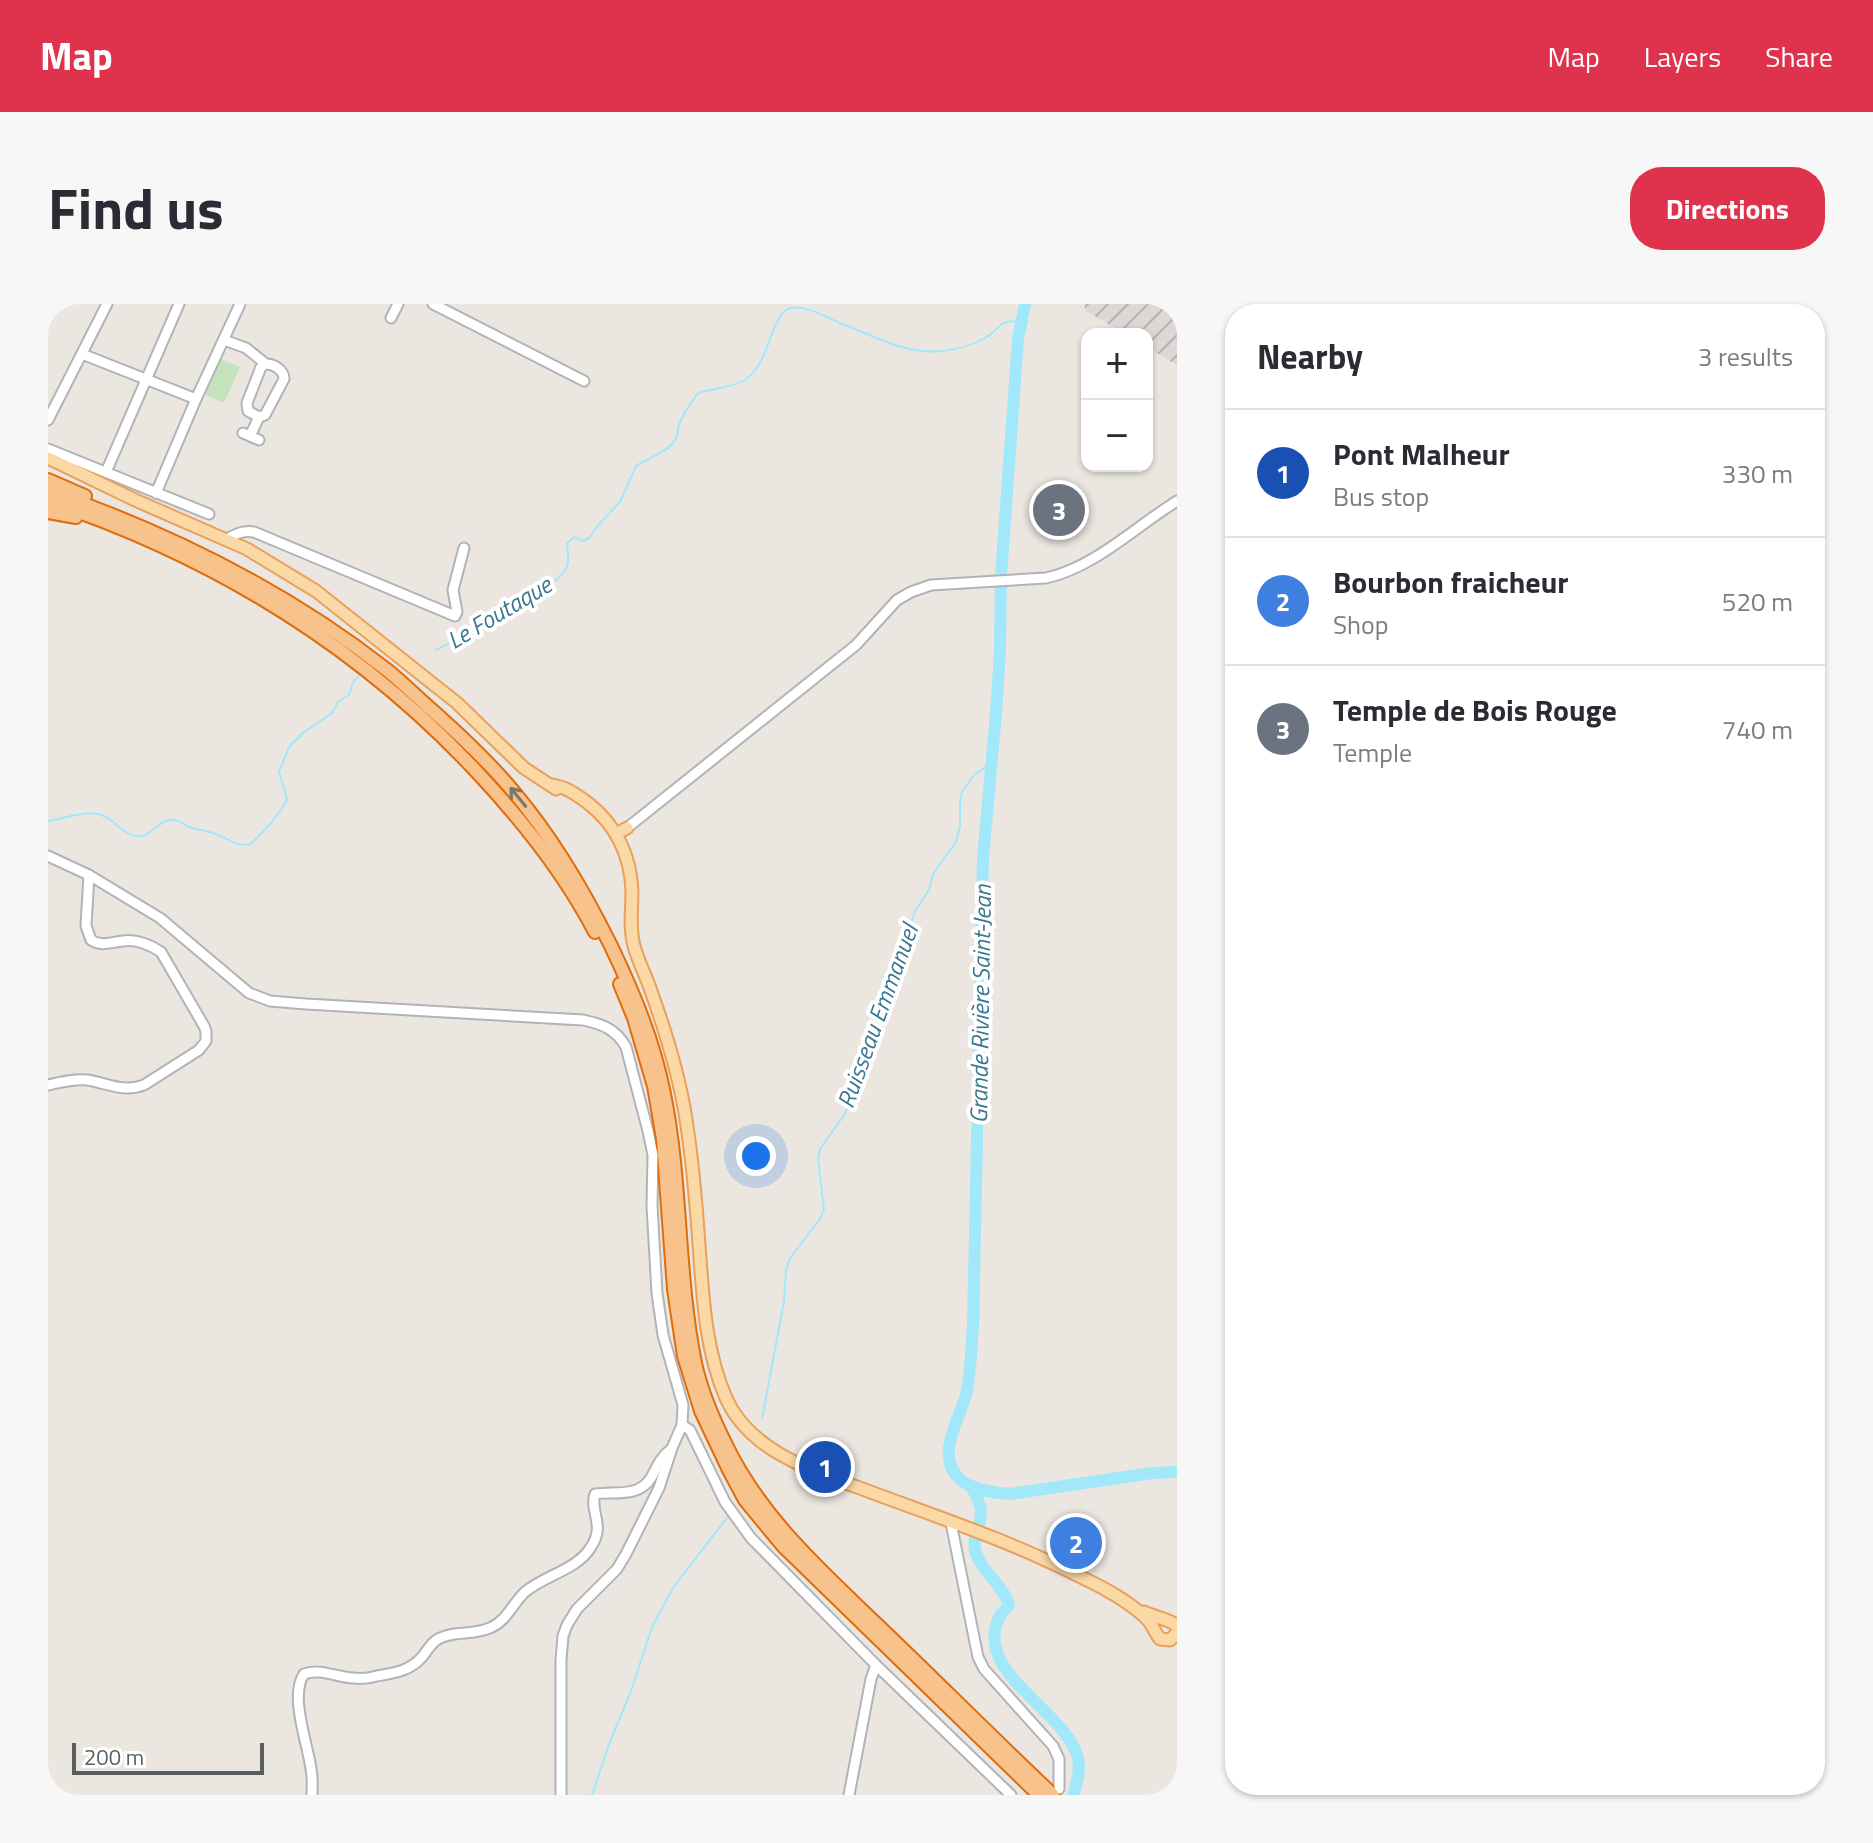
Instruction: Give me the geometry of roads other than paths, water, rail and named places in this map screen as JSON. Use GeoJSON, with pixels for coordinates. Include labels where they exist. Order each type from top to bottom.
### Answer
{"type":"FeatureCollection","features":[{"type":"Feature","properties":{"kind":"highway"},"geometry":{"type":"LineString","coordinates":[[48,480],[177,538],[195,551]]}},
{"type":"Feature","properties":{"kind":"highway"},"geometry":{"type":"LineString","coordinates":[[48,491],[84,503],[195,551],[310,616],[387,670],[512,789],[583,891],[610,942],[653,1048],[669,1119],[684,1286],[695,1364],[709,1407],[743,1477],[803,1553],[1050,1793]]}},
{"type":"Feature","properties":{"kind":"highway"},"geometry":{"type":"LineString","coordinates":[[48,501],[175,552],[266,600],[338,648],[421,716],[497,793],[555,866],[594,928],[634,1018],[646,1057],[663,1139],[674,1289],[684,1356],[701,1411],[745,1500],[783,1546],[1050,1793]]}},
{"type":"Feature","properties":{"kind":"highway"},"geometry":{"type":"LineString","coordinates":[[48,512],[104,527],[266,600]]}},
{"type":"Feature","properties":{"kind":"main road"},"geometry":{"type":"LineString","coordinates":[[48,458],[135,500]]}},
{"type":"Feature","properties":{"kind":"main road"},"geometry":{"type":"LineString","coordinates":[[48,464],[227,539],[273,563],[316,591],[457,703],[524,768],[591,814],[607,832],[618,836]]}},
{"type":"Feature","properties":{"kind":"main road"},"geometry":{"type":"LineString","coordinates":[[551,785],[563,787],[584,800],[618,836],[627,863],[631,884],[632,941],[666,1035],[685,1108],[704,1312],[714,1363],[726,1400],[735,1416],[749,1432],[786,1457],[1065,1569],[1136,1609],[1162,1620],[1170,1620],[1177,1626]]}},
{"type":"Feature","properties":{"kind":"main road"},"geometry":{"type":"LineString","coordinates":[[1136,1609],[1147,1619],[1157,1637],[1163,1641],[1176,1637]]}},
{"type":"Feature","properties":{"kind":"main road"},"geometry":{"type":"LineString","coordinates":[[1156,1632],[1156,1626],[1162,1620]]}},
{"type":"Feature","properties":{"kind":"street"},"geometry":{"type":"LineString","coordinates":[[48,420],[107,304]]}},
{"type":"Feature","properties":{"kind":"street"},"geometry":{"type":"LineString","coordinates":[[106,472],[179,304]]}},
{"type":"Feature","properties":{"kind":"street"},"geometry":{"type":"LineString","coordinates":[[156,493],[240,304]]}},
{"type":"Feature","properties":{"kind":"street"},"geometry":{"type":"LineString","coordinates":[[391,318],[398,304]]}},
{"type":"Feature","properties":{"kind":"street"},"geometry":{"type":"LineString","coordinates":[[433,304],[584,381]]}},
{"type":"Feature","properties":{"kind":"street"},"geometry":{"type":"LineString","coordinates":[[224,340],[246,348],[281,371],[284,379],[265,415],[259,417],[248,411],[247,403],[261,367],[266,364]]}},
{"type":"Feature","properties":{"kind":"street"},"geometry":{"type":"LineString","coordinates":[[82,354],[196,399]]}},
{"type":"Feature","properties":{"kind":"street"},"geometry":{"type":"LineString","coordinates":[[251,436],[259,417]]}},
{"type":"Feature","properties":{"kind":"street"},"geometry":{"type":"LineString","coordinates":[[48,449],[209,514]]}},
{"type":"Feature","properties":{"kind":"street"},"geometry":{"type":"LineString","coordinates":[[618,836],[856,645],[897,600],[931,585],[1061,575],[1107,550],[1177,501]]}},
{"type":"Feature","properties":{"kind":"street"},"geometry":{"type":"LineString","coordinates":[[227,539],[246,530],[254,532],[454,616],[457,612],[454,581],[464,548]]}},
{"type":"Feature","properties":{"kind":"street"},"geometry":{"type":"LineString","coordinates":[[48,856],[89,875],[160,918],[206,954],[242,988],[270,1001],[583,1020],[605,1026],[617,1034],[626,1047],[653,1155],[652,1206],[657,1293],[663,1335],[683,1405],[682,1425],[659,1488],[626,1554],[617,1569],[577,1609],[563,1636],[561,1795]]}},
{"type":"Feature","properties":{"kind":"street"},"geometry":{"type":"LineString","coordinates":[[48,1085],[79,1080],[121,1089],[136,1088],[199,1050],[206,1041],[204,1026],[161,952],[132,941],[99,944],[91,940],[86,926],[89,875]]}},
{"type":"Feature","properties":{"kind":"street"},"geometry":{"type":"LineString","coordinates":[[682,1425],[690,1430],[725,1502],[751,1538],[876,1665],[1011,1795]]}},
{"type":"Feature","properties":{"kind":"street"},"geometry":{"type":"LineString","coordinates":[[312,1795],[311,1768],[300,1721],[302,1676],[311,1671],[362,1678],[400,1671],[416,1663],[440,1637],[470,1634],[495,1626],[524,1593],[569,1566],[592,1546],[598,1526],[593,1501],[595,1494],[628,1493],[641,1487],[672,1448]]}},
{"type":"Feature","properties":{"kind":"street"},"geometry":{"type":"LineString","coordinates":[[956,1524],[978,1657],[984,1669],[1053,1746],[1059,1759],[1050,1793]]}},
{"type":"Feature","properties":{"kind":"street"},"geometry":{"type":"LineString","coordinates":[[849,1795],[876,1665]]}},
{"type":"Feature","properties":{"kind":"waterway","name":"Grande Rivière Saint-Jean"},"geometry":{"type":"LineString","coordinates":[[1025,304],[1018,339],[1001,575],[996,713],[983,858],[973,1327],[968,1387],[950,1441],[949,1461],[953,1471],[968,1484],[1010,1494],[1177,1472]]}},
{"type":"Feature","properties":{"kind":"waterway","name":"Le Foutaque"},"geometry":{"type":"LineString","coordinates":[[436,650],[508,612],[560,576],[568,564],[567,543],[574,537],[583,541],[589,538],[620,502],[636,466],[673,443],[679,424],[698,393],[740,383],[753,373],[760,364],[777,322],[789,308],[811,310],[888,342],[923,351],[944,351],[965,346],[985,338],[1002,324],[1021,321]]}},
{"type":"Feature","properties":{"kind":"waterway","name":"Le Foutaque"},"geometry":{"type":"LineString","coordinates":[[48,821],[92,813],[104,816],[129,834],[141,836],[165,821],[174,820],[236,843],[251,844],[272,822],[287,799],[279,772],[289,747],[332,713],[338,702],[349,695],[353,682],[359,676]]}},
{"type":"Feature","properties":{"kind":"waterway","name":"Ruisseau Emmanuel"},"geometry":{"type":"LineString","coordinates":[[762,1419],[784,1301],[786,1270],[790,1258],[820,1219],[824,1209],[818,1159],[820,1149],[850,1103],[870,1029],[915,911],[929,890],[933,874],[956,842],[962,792],[974,775],[991,763]]}},
{"type":"Feature","properties":{"kind":"waterway"},"geometry":{"type":"LineString","coordinates":[[972,1488],[981,1512],[975,1550],[1009,1605],[998,1620],[994,1640],[999,1658],[1010,1675],[1070,1741],[1079,1763],[1074,1795]]}},
{"type":"Feature","properties":{"kind":"waterway","name":"Ruisseau Emmanuel"},"geometry":{"type":"LineString","coordinates":[[592,1795],[652,1627],[673,1588],[729,1515]]}},
{"type":"Feature","properties":{"kind":"place","name":"Temple de Bois Rouge"},"geometry":{"type":"Point","coordinates":[1059,510]}},
{"type":"Feature","properties":{"kind":"place","name":"Pont Malheur"},"geometry":{"type":"Point","coordinates":[825,1467]}},
{"type":"Feature","properties":{"kind":"place","name":"Bourbon fraicheur"},"geometry":{"type":"Point","coordinates":[1076,1543]}}]}
